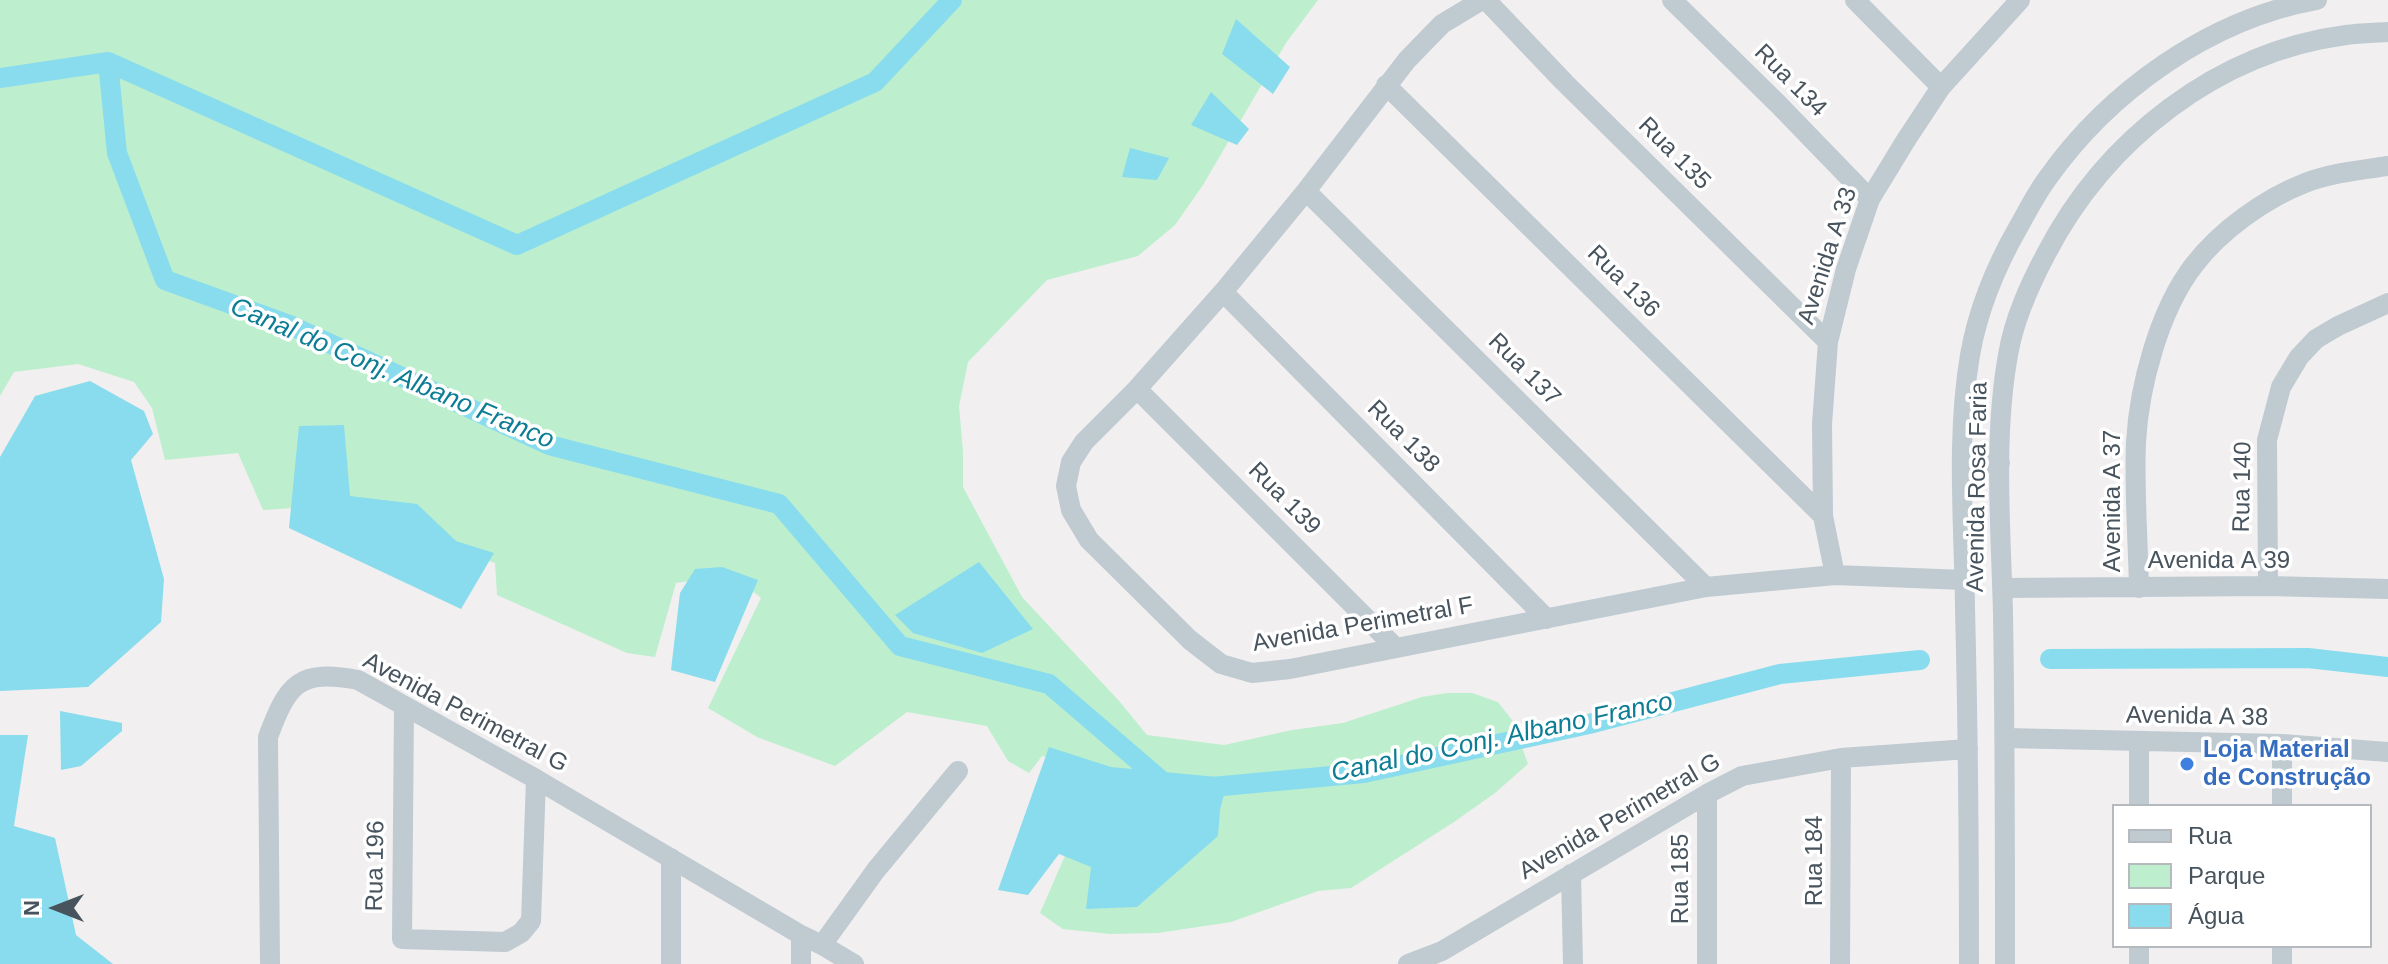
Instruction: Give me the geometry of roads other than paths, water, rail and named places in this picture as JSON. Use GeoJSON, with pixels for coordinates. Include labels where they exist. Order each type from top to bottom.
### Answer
{"type":"FeatureCollection","features":[{"type":"Feature","properties":{"kind":"street","name":"Avenida Perimetral F"},"geometry":{"type":"LineString","coordinates":[[1484,0],[1442,24],[1386,85],[1306,191],[1223,292],[1137,389],[1084,442],[1071,462],[1066,486],[1071,510],[1089,540],[1190,640],[1221,664],[1252,673],[1290,669],[1394,646],[1706,587],[1835,575],[1965,580]]}},
{"type":"Feature","properties":{"kind":"street","name":"Rua 135"},"geometry":{"type":"LineString","coordinates":[[1484,0],[1828,342]]}},
{"type":"Feature","properties":{"kind":"street","name":"Rua 134"},"geometry":{"type":"LineString","coordinates":[[1672,0],[1870,199]]}},
{"type":"Feature","properties":{"kind":"street"},"geometry":{"type":"LineString","coordinates":[[1855,0],[1941,87]]}},
{"type":"Feature","properties":{"kind":"street","name":"Avenida A 33"},"geometry":{"type":"LineString","coordinates":[[1835,575],[1823,516],[1822,424],[1828,342],[1846,269],[1870,199],[1941,87],[2020,0]]}},
{"type":"Feature","properties":{"kind":"street","name":"Avenida Rosa Faria"},"geometry":{"type":"LineString","coordinates":[[1969,964],[1962,424],[1970,354],[1981,308],[2005,251],[2046,180],[2109,107],[2156,70],[2206,39],[2254,17],[2317,0]]}},
{"type":"Feature","properties":{"kind":"street","name":"Avenida Rosa Faria"},"geometry":{"type":"LineString","coordinates":[[2005,964],[2002,408],[2008,354],[2032,281],[2063,222],[2100,171],[2168,107],[2259,58],[2346,34],[2388,32]]}},
{"type":"Feature","properties":{"kind":"street","name":"Rua 136"},"geometry":{"type":"LineString","coordinates":[[1386,85],[1823,516]]}},
{"type":"Feature","properties":{"kind":"street","name":"Avenida A 37"},"geometry":{"type":"LineString","coordinates":[[2139,588],[2136,441],[2145,378],[2156,340],[2193,267],[2217,240],[2276,197],[2306,183],[2350,171],[2388,166]]}},
{"type":"Feature","properties":{"kind":"street","name":"Rua 137"},"geometry":{"type":"LineString","coordinates":[[1306,191],[1706,587]]}},
{"type":"Feature","properties":{"kind":"street","name":"Rua 138"},"geometry":{"type":"LineString","coordinates":[[1223,292],[1547,619]]}},
{"type":"Feature","properties":{"kind":"street","name":"Rua 140"},"geometry":{"type":"LineString","coordinates":[[2268,586],[2267,440],[2281,387],[2299,357],[2316,339],[2388,303]]}},
{"type":"Feature","properties":{"kind":"street","name":"Rua 139"},"geometry":{"type":"LineString","coordinates":[[1137,389],[1394,646]]}},
{"type":"Feature","properties":{"kind":"street"},"geometry":{"type":"LineString","coordinates":[[1962,464],[2000,463]]}},
{"type":"Feature","properties":{"kind":"street","name":"Avenida A 39"},"geometry":{"type":"LineString","coordinates":[[2002,588],[2268,586],[2388,589]]}},
{"type":"Feature","properties":{"kind":"street","name":"Avenida Perimetral G"},"geometry":{"type":"LineString","coordinates":[[270,964],[268,737],[279,705],[296,684],[313,677],[335,676],[358,680],[536,779],[854,964]]}},
{"type":"Feature","properties":{"kind":"street","name":"Rua 196"},"geometry":{"type":"LineString","coordinates":[[404,707],[402,939],[505,942],[521,933],[531,921],[536,779]]}},
{"type":"Feature","properties":{"kind":"street","name":"Avenida A 38"},"geometry":{"type":"LineString","coordinates":[[2005,738],[2282,744],[2388,752]]}},
{"type":"Feature","properties":{"kind":"street"},"geometry":{"type":"LineString","coordinates":[[2139,742],[2139,804]]}},
{"type":"Feature","properties":{"kind":"street"},"geometry":{"type":"LineString","coordinates":[[2282,744],[2282,804]]}},
{"type":"Feature","properties":{"kind":"street","name":"Avenida Perimetral G"},"geometry":{"type":"LineString","coordinates":[[1408,964],[1442,957],[1571,874],[1742,776],[1841,758],[1968,749]]}},
{"type":"Feature","properties":{"kind":"street","name":"Rua 184"},"geometry":{"type":"LineString","coordinates":[[1840,964],[1841,758]]}},
{"type":"Feature","properties":{"kind":"street"},"geometry":{"type":"LineString","coordinates":[[822,945],[876,870],[958,771]]}},
{"type":"Feature","properties":{"kind":"street","name":"Rua 185"},"geometry":{"type":"LineString","coordinates":[[1707,794],[1707,964]]}},
{"type":"Feature","properties":{"kind":"street"},"geometry":{"type":"LineString","coordinates":[[671,858],[671,964]]}},
{"type":"Feature","properties":{"kind":"street"},"geometry":{"type":"LineString","coordinates":[[1571,874],[1573,964]]}},
{"type":"Feature","properties":{"kind":"street"},"geometry":{"type":"LineString","coordinates":[[801,935],[801,964]]}},
{"type":"Feature","properties":{"kind":"water"},"geometry":{"type":"Polygon","coordinates":[[[1236,19],[1290,67],[1273,94],[1222,54],[1236,19]]]}},
{"type":"Feature","properties":{"kind":"water"},"geometry":{"type":"Polygon","coordinates":[[[1211,92],[1249,129],[1237,145],[1191,125],[1211,92]]]}},
{"type":"Feature","properties":{"kind":"water"},"geometry":{"type":"Polygon","coordinates":[[[1130,148],[1169,158],[1157,180],[1122,177],[1130,148]]]}},
{"type":"Feature","properties":{"kind":"water"},"geometry":{"type":"Polygon","coordinates":[[[90,381],[144,411],[153,434],[131,460],[164,579],[161,622],[88,687],[0,691],[0,457],[35,396],[90,381]]]}},
{"type":"Feature","properties":{"kind":"water"},"geometry":{"type":"Polygon","coordinates":[[[344,425],[350,496],[417,504],[456,541],[494,553],[461,609],[289,528],[299,426],[344,425]]]}},
{"type":"Feature","properties":{"kind":"water"},"geometry":{"type":"Polygon","coordinates":[[[979,562],[1033,629],[982,653],[913,633],[895,615],[979,562]]]}},
{"type":"Feature","properties":{"kind":"water"},"geometry":{"type":"Polygon","coordinates":[[[722,567],[758,580],[715,682],[671,670],[680,593],[695,569],[722,567]]]}},
{"type":"Feature","properties":{"kind":"water"},"geometry":{"type":"Polygon","coordinates":[[[60,711],[122,723],[122,731],[81,766],[61,770],[60,711]]]}},
{"type":"Feature","properties":{"kind":"water"},"geometry":{"type":"Polygon","coordinates":[[[0,735],[28,735],[14,826],[55,838],[76,935],[113,964],[0,964],[0,735]]]}},
{"type":"Feature","properties":{"kind":"water"},"geometry":{"type":"Polygon","coordinates":[[[1049,747],[1111,767],[1228,778],[1220,810],[1218,836],[1137,907],[1086,909],[1091,867],[1059,854],[1028,895],[998,890],[1049,747]]]}},
{"type":"Feature","properties":{"kind":"waterway"},"geometry":{"type":"LineString","coordinates":[[0,78],[108,62],[517,245],[875,82],[952,0]]}},
{"type":"Feature","properties":{"kind":"waterway","name":"Canal do Conj. Albano Franco"},"geometry":{"type":"LineString","coordinates":[[108,62],[117,153],[165,280],[292,326],[549,445],[779,504],[900,646],[1049,684],[1170,788]]}},
{"type":"Feature","properties":{"kind":"waterway","name":"Canal do Conj. Albano Franco"},"geometry":{"type":"LineString","coordinates":[[2050,659],[2308,658],[2388,667]]}},
{"type":"Feature","properties":{"kind":"waterway","name":"Canal do Conj. Albano Franco"},"geometry":{"type":"LineString","coordinates":[[1201,788],[1364,773],[1589,724],[1780,674],[1920,660]]}},
{"type":"Feature","properties":{"kind":"place","name":"Loja Material de Construção"},"geometry":{"type":"Point","coordinates":[2187,764]}}]}
